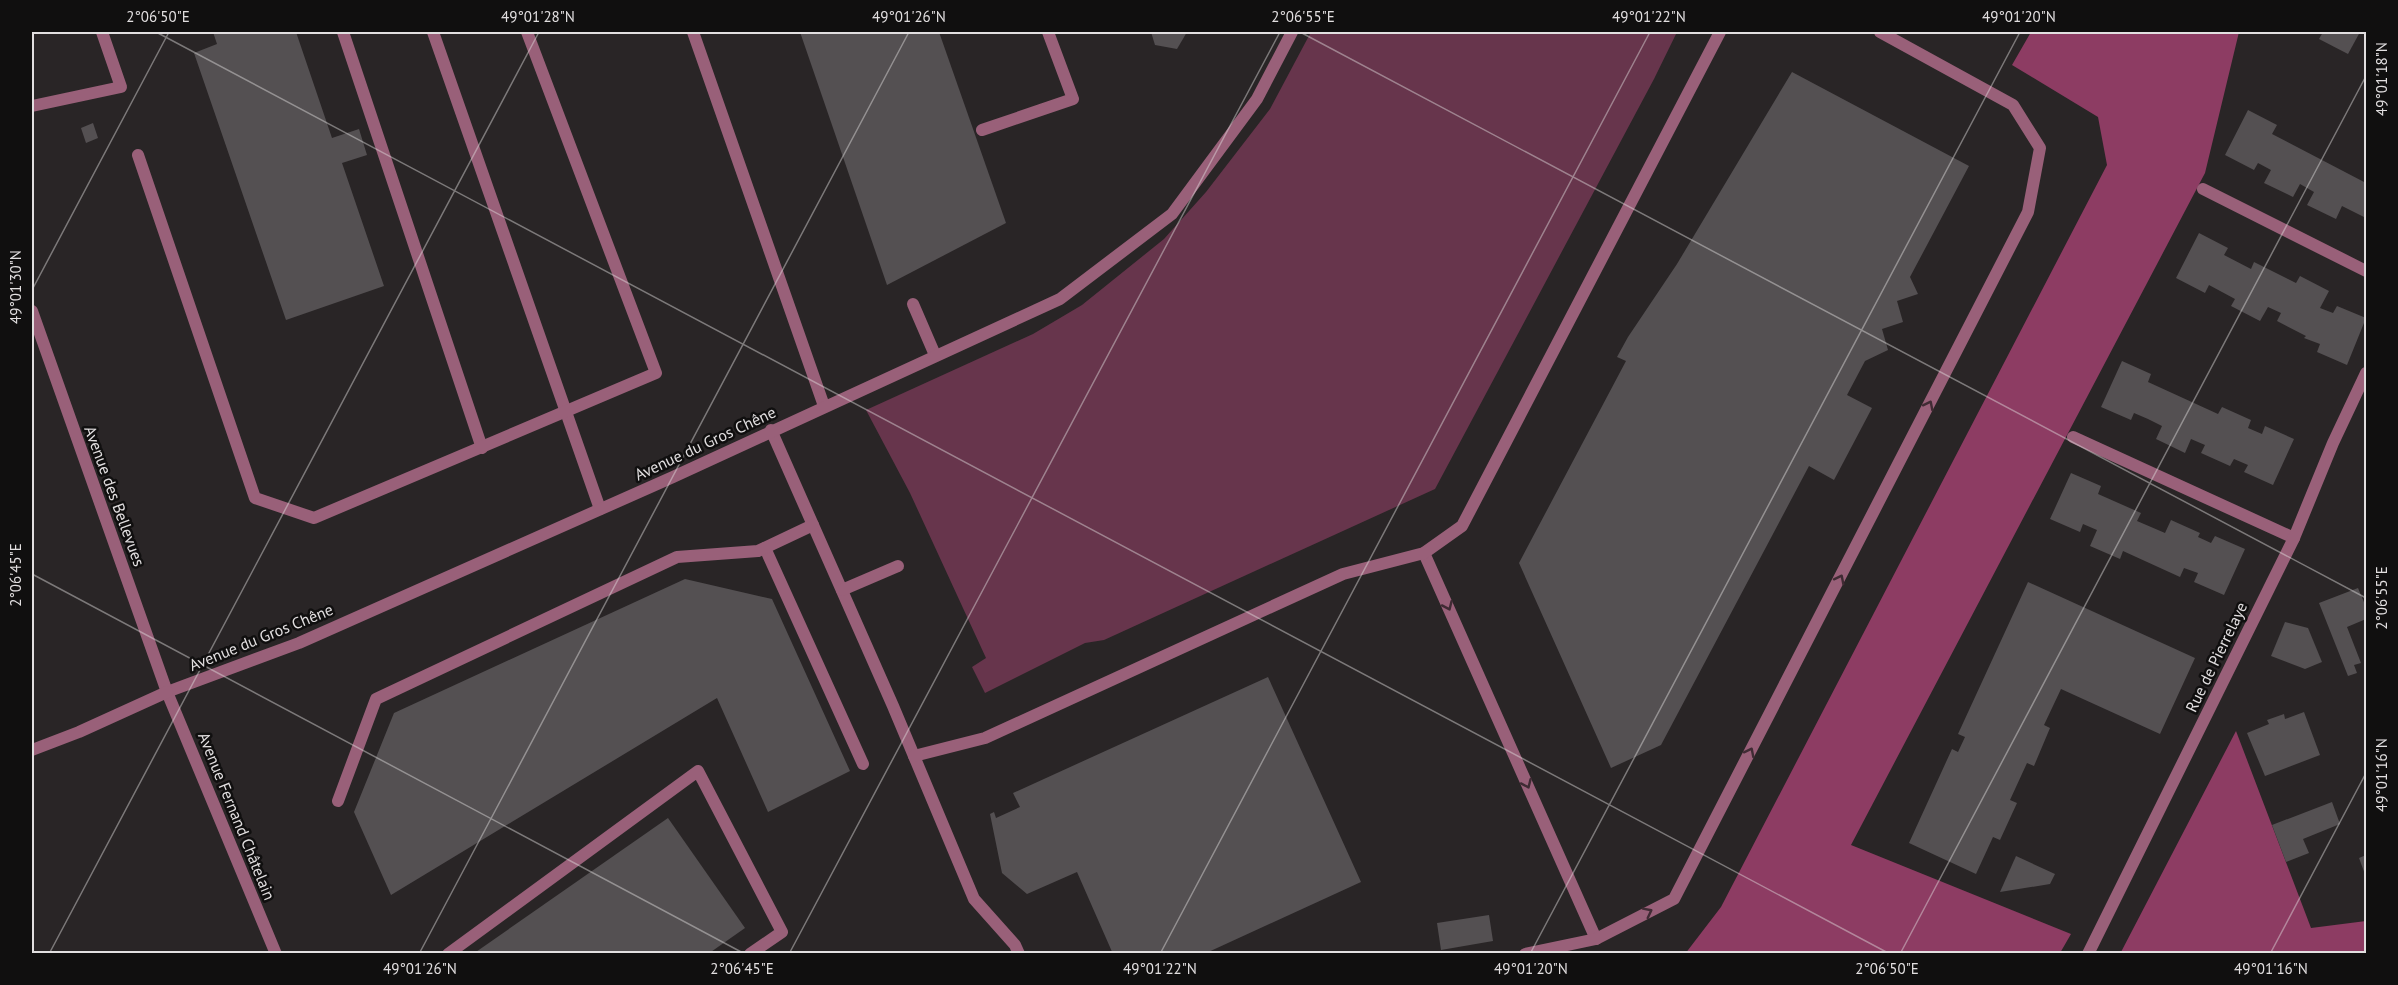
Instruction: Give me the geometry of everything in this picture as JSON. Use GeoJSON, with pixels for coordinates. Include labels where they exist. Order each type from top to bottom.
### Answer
{"type":"FeatureCollection","features":[{"type":"Feature","properties":{"kind":"street"},"geometry":{"type":"LineString","coordinates":[[32,106],[121,87],[102,32]]}},
{"type":"Feature","properties":{"kind":"street"},"geometry":{"type":"LineString","coordinates":[[343,32],[482,447]]}},
{"type":"Feature","properties":{"kind":"street"},"geometry":{"type":"LineString","coordinates":[[433,32],[600,509]]}},
{"type":"Feature","properties":{"kind":"street"},"geometry":{"type":"LineString","coordinates":[[138,155],[255,498],[314,518],[656,374],[527,32]]}},
{"type":"Feature","properties":{"kind":"street"},"geometry":{"type":"LineString","coordinates":[[693,32],[824,406]]}},
{"type":"Feature","properties":{"kind":"street"},"geometry":{"type":"LineString","coordinates":[[982,130],[1073,99],[1048,32]]}},
{"type":"Feature","properties":{"kind":"street","name":"Avenue du Gros Chêne"},"geometry":{"type":"LineString","coordinates":[[32,750],[79,732],[167,692],[299,643],[600,509],[1060,299],[1172,214],[1257,99],[1292,32]]}},
{"type":"Feature","properties":{"kind":"street"},"geometry":{"type":"LineString","coordinates":[[914,756],[985,738],[1343,574],[1424,552],[1462,526],[1719,32]]}},
{"type":"Feature","properties":{"kind":"street"},"geometry":{"type":"LineString","coordinates":[[1525,954],[1596,939],[1674,899],[2028,212],[2040,148],[2013,105],[1880,32]]}},
{"type":"Feature","properties":{"kind":"street"},"geometry":{"type":"LineString","coordinates":[[2203,189],[2367,271]]}},
{"type":"Feature","properties":{"kind":"street"},"geometry":{"type":"LineString","coordinates":[[913,304],[935,355]]}},
{"type":"Feature","properties":{"kind":"street","name":"Avenue des Bellevues"},"geometry":{"type":"LineString","coordinates":[[32,311],[167,692]]}},
{"type":"Feature","properties":{"kind":"street","name":"Rue de Pierrelaye"},"geometry":{"type":"LineString","coordinates":[[2088,954],[2294,538],[2333,443],[2367,373]]}},
{"type":"Feature","properties":{"kind":"street"},"geometry":{"type":"LineString","coordinates":[[771,430],[974,899],[1015,945],[1019,954]]}},
{"type":"Feature","properties":{"kind":"street"},"geometry":{"type":"LineString","coordinates":[[2073,437],[2294,538]]}},
{"type":"Feature","properties":{"kind":"street"},"geometry":{"type":"LineString","coordinates":[[338,801],[376,699],[677,557],[758,551],[813,525]]}},
{"type":"Feature","properties":{"kind":"street"},"geometry":{"type":"LineString","coordinates":[[765,548],[863,764]]}},
{"type":"Feature","properties":{"kind":"street"},"geometry":{"type":"LineString","coordinates":[[1424,552],[1596,939]]}},
{"type":"Feature","properties":{"kind":"street"},"geometry":{"type":"LineString","coordinates":[[842,590],[898,566]]}},
{"type":"Feature","properties":{"kind":"street","name":"Avenue Fernand Châtelain"},"geometry":{"type":"LineString","coordinates":[[167,692],[276,954]]}},
{"type":"Feature","properties":{"kind":"street"},"geometry":{"type":"LineString","coordinates":[[448,954],[698,771],[782,932],[750,954]]}},
{"type":"Feature","properties":{"kind":"shaded area"},"geometry":{"type":"Polygon","coordinates":[[[1311,32],[1677,32],[1435,489],[1104,640],[1085,643],[985,693],[972,667],[986,658],[910,493],[866,410],[1033,334],[1082,305],[1164,239],[1206,192],[1270,109],[1311,32]]]}},
{"type":"Feature","properties":{"kind":"shaded area"},"geometry":{"type":"Polygon","coordinates":[[[2031,32],[2239,32],[2205,173],[1851,845],[2071,934],[2060,953],[1685,954],[1721,907],[2107,165],[2098,117],[2012,65],[2031,32]]]}},
{"type":"Feature","properties":{"kind":"shaded area"},"geometry":{"type":"Polygon","coordinates":[[[2236,731],[2311,928],[2366,921],[2366,953],[2120,954],[2236,731]]]}},
{"type":"Feature","properties":{"kind":"building"},"geometry":{"type":"Polygon","coordinates":[[[213,32],[296,32],[332,138],[359,129],[367,155],[342,163],[384,286],[286,320],[194,53],[217,44],[213,32]]]}},
{"type":"Feature","properties":{"kind":"building"},"geometry":{"type":"Polygon","coordinates":[[[800,32],[939,32],[1006,223],[887,285],[800,32]]]}},
{"type":"Feature","properties":{"kind":"building"},"geometry":{"type":"Polygon","coordinates":[[[1151,32],[1187,32],[1177,49],[1155,45],[1151,32]]]}},
{"type":"Feature","properties":{"kind":"building"},"geometry":{"type":"Polygon","coordinates":[[[2323,32],[2360,32],[2348,54],[2319,39],[2323,32]]]}},
{"type":"Feature","properties":{"kind":"building"},"geometry":{"type":"Polygon","coordinates":[[[1792,72],[1969,166],[1910,277],[1918,294],[1897,301],[1903,322],[1882,329],[1888,350],[1865,361],[1847,395],[1872,408],[1834,480],[1809,466],[1661,745],[1611,768],[1519,563],[1626,361],[1617,357],[1628,337],[1677,264],[1792,72]]]}},
{"type":"Feature","properties":{"kind":"building"},"geometry":{"type":"Polygon","coordinates":[[[2248,110],[2277,125],[2272,134],[2366,183],[2366,218],[2342,206],[2336,219],[2307,205],[2314,192],[2300,184],[2293,197],[2264,183],[2271,170],[2258,163],[2254,170],[2225,155],[2248,110]]]}},
{"type":"Feature","properties":{"kind":"building"},"geometry":{"type":"Polygon","coordinates":[[[93,123],[98,138],[86,143],[81,128],[93,123]]]}},
{"type":"Feature","properties":{"kind":"building"},"geometry":{"type":"Polygon","coordinates":[[[2199,233],[2228,248],[2224,255],[2251,269],[2254,262],[2296,283],[2300,276],[2329,291],[2320,308],[2333,313],[2337,306],[2366,318],[2347,365],[2317,352],[2320,344],[2304,338],[2306,336],[2277,321],[2281,313],[2268,307],[2260,321],[2231,306],[2235,299],[2209,285],[2205,293],[2176,278],[2199,233]]]}},
{"type":"Feature","properties":{"kind":"building"},"geometry":{"type":"Polygon","coordinates":[[[2122,361],[2151,374],[2148,382],[2218,414],[2222,407],[2251,420],[2248,428],[2262,434],[2265,426],[2294,439],[2273,485],[2244,472],[2248,465],[2234,459],[2230,466],[2201,453],[2205,445],[2191,439],[2185,453],[2156,439],[2162,426],[2148,419],[2134,413],[2131,420],[2101,407],[2122,361]]]}},
{"type":"Feature","properties":{"kind":"building"},"geometry":{"type":"Polygon","coordinates":[[[2071,473],[2101,486],[2098,494],[2141,513],[2137,521],[2165,533],[2171,520],[2200,533],[2198,537],[2211,543],[2215,536],[2245,549],[2224,595],[2194,582],[2198,573],[2184,568],[2180,577],[2123,551],[2120,559],[2090,546],[2097,530],[2083,524],[2080,532],[2050,519],[2071,473]]]}},
{"type":"Feature","properties":{"kind":"building"},"geometry":{"type":"Polygon","coordinates":[[[685,579],[772,599],[850,771],[768,812],[717,698],[391,895],[354,812],[394,713],[685,579]]]}},
{"type":"Feature","properties":{"kind":"building"},"geometry":{"type":"Polygon","coordinates":[[[2028,582],[2195,658],[2160,734],[2061,689],[2044,725],[2050,728],[2034,766],[2027,763],[2010,800],[2017,803],[2000,840],[1993,837],[1976,874],[1909,843],[1952,749],[1958,752],[1965,737],[1958,734],[2028,582]]]}},
{"type":"Feature","properties":{"kind":"building"},"geometry":{"type":"Polygon","coordinates":[[[2358,588],[2366,607],[2366,619],[2347,627],[2361,663],[2354,665],[2357,673],[2348,676],[2319,603],[2358,588]]]}},
{"type":"Feature","properties":{"kind":"building"},"geometry":{"type":"Polygon","coordinates":[[[2285,622],[2308,628],[2322,662],[2305,669],[2271,656],[2285,622]]]}},
{"type":"Feature","properties":{"kind":"building"},"geometry":{"type":"Polygon","coordinates":[[[1268,677],[1361,882],[1204,954],[1113,954],[1077,872],[1027,894],[1002,873],[990,814],[994,812],[996,818],[1020,807],[1013,793],[1268,677]]]}},
{"type":"Feature","properties":{"kind":"building"},"geometry":{"type":"Polygon","coordinates":[[[2304,712],[2320,755],[2265,776],[2247,733],[2269,724],[2267,720],[2284,714],[2285,719],[2304,712]]]}},
{"type":"Feature","properties":{"kind":"building"},"geometry":{"type":"Polygon","coordinates":[[[2332,802],[2340,824],[2303,839],[2309,853],[2286,862],[2272,825],[2332,802]]]}},
{"type":"Feature","properties":{"kind":"building"},"geometry":{"type":"Polygon","coordinates":[[[668,818],[745,928],[708,954],[473,954],[668,818]]]}},
{"type":"Feature","properties":{"kind":"building"},"geometry":{"type":"Polygon","coordinates":[[[2366,855],[2366,877],[2359,858],[2366,855]]]}},
{"type":"Feature","properties":{"kind":"building"},"geometry":{"type":"Polygon","coordinates":[[[2016,856],[2055,874],[2050,884],[2000,892],[2016,856]]]}},
{"type":"Feature","properties":{"kind":"building"},"geometry":{"type":"Polygon","coordinates":[[[1489,915],[1493,941],[1441,950],[1437,923],[1489,915]]]}}]}
